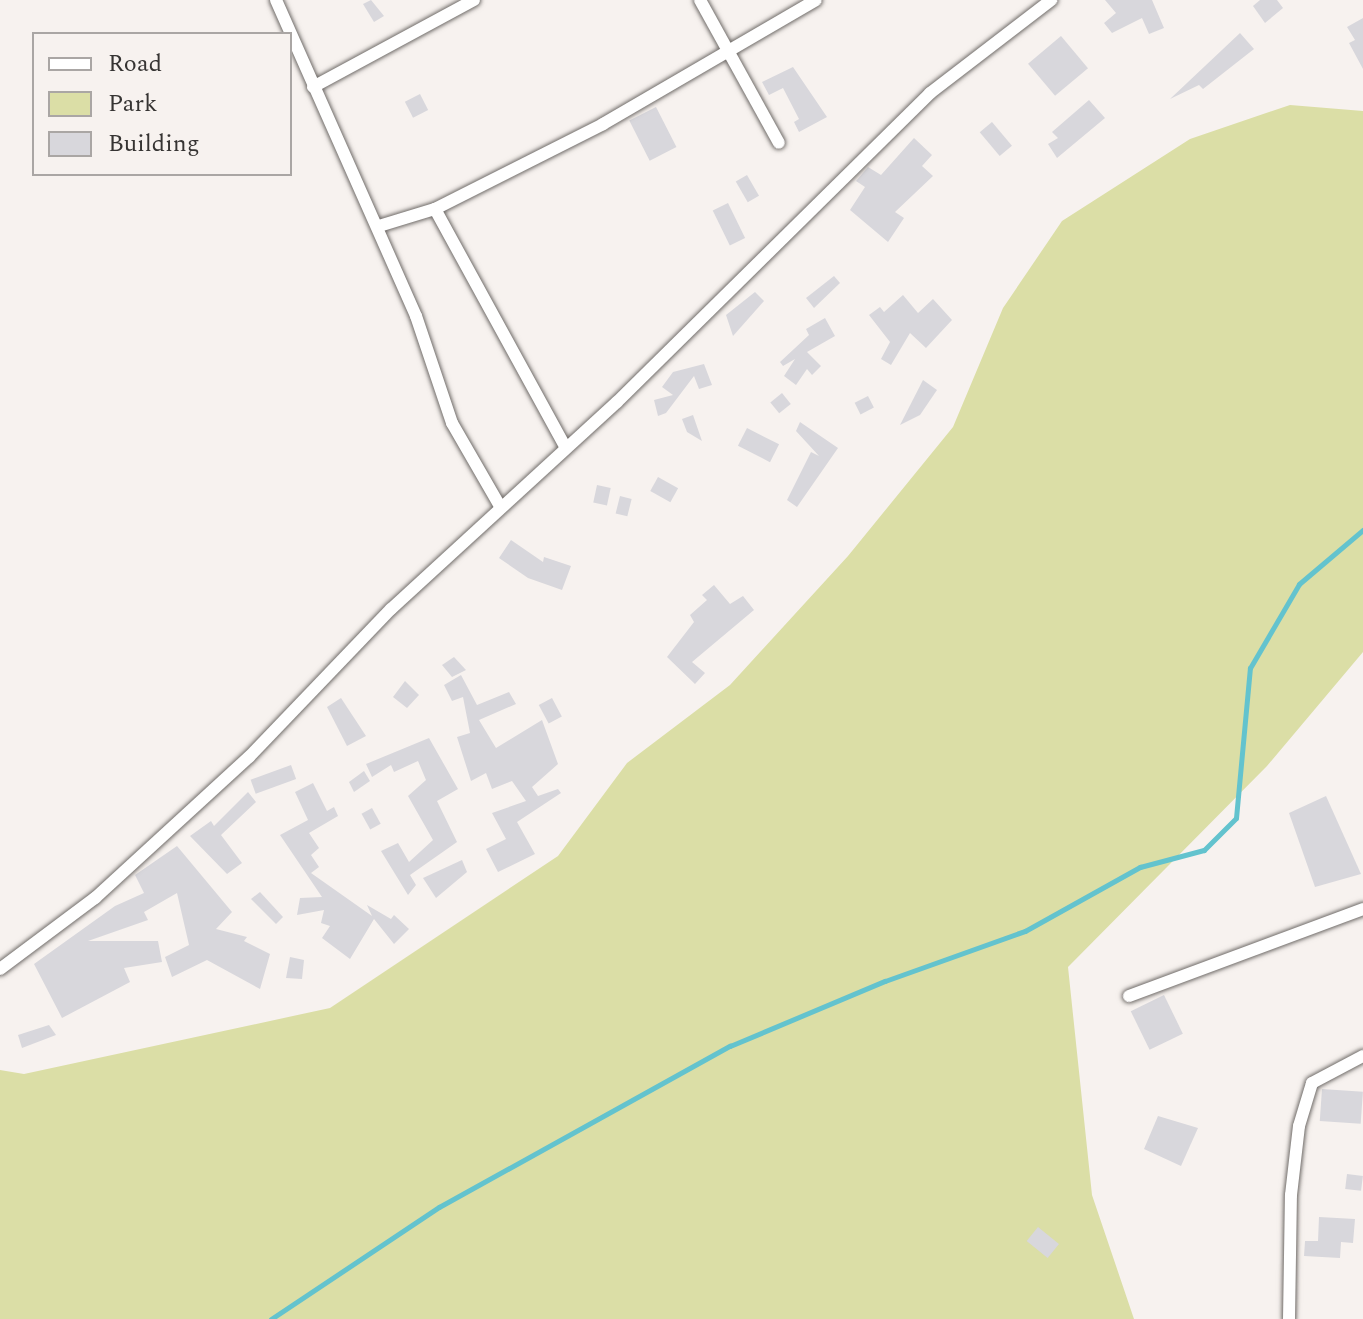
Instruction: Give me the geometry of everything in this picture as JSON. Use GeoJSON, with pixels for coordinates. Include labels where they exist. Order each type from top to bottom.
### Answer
{"type":"FeatureCollection","features":[{"type":"Feature","properties":{"kind":"street"},"geometry":{"type":"LineString","coordinates":[[276,0],[290,32]]}},
{"type":"Feature","properties":{"kind":"street"},"geometry":{"type":"LineString","coordinates":[[313,87],[474,0]]}},
{"type":"Feature","properties":{"kind":"street"},"geometry":{"type":"LineString","coordinates":[[700,0],[724,49],[779,143]]}},
{"type":"Feature","properties":{"kind":"street"},"geometry":{"type":"LineString","coordinates":[[379,226],[435,209],[603,124],[724,49],[816,0]]}},
{"type":"Feature","properties":{"kind":"street"},"geometry":{"type":"LineString","coordinates":[[0,969],[95,898],[249,757],[500,506],[564,445],[617,402],[930,93],[1051,0]]}},
{"type":"Feature","properties":{"kind":"street"},"geometry":{"type":"LineString","coordinates":[[292,38],[379,226],[452,423],[500,506]]}},
{"type":"Feature","properties":{"kind":"street"},"geometry":{"type":"LineString","coordinates":[[435,209],[564,445]]}},
{"type":"Feature","properties":{"kind":"street"},"geometry":{"type":"LineString","coordinates":[[1129,996],[1363,909]]}},
{"type":"Feature","properties":{"kind":"street"},"geometry":{"type":"LineString","coordinates":[[1289,1319],[1291,1195],[1299,1126],[1312,1083],[1363,1056]]}},
{"type":"Feature","properties":{"kind":"green space"},"geometry":{"type":"Polygon","coordinates":[[[1290,105],[1363,111],[1363,652],[1267,766],[1068,967],[1092,1195],[1134,1319],[0,1319],[0,1070],[24,1074],[330,1008],[558,856],[627,763],[730,685],[848,556],[953,427],[1003,308],[1062,221],[1190,139],[1290,105]]]}},
{"type":"Feature","properties":{"kind":"building"},"geometry":{"type":"Polygon","coordinates":[[[371,0],[384,16],[374,22],[363,4],[371,0]]]}},
{"type":"Feature","properties":{"kind":"building"},"geometry":{"type":"Polygon","coordinates":[[[1105,0],[1152,0],[1164,28],[1149,34],[1142,18],[1112,33],[1104,23],[1116,13],[1105,0]]]}},
{"type":"Feature","properties":{"kind":"building"},"geometry":{"type":"Polygon","coordinates":[[[1260,0],[1277,0],[1283,8],[1265,23],[1253,6],[1260,0]]]}},
{"type":"Feature","properties":{"kind":"building"},"geometry":{"type":"Polygon","coordinates":[[[1363,18],[1363,69],[1349,43],[1355,40],[1347,27],[1363,18]]]}},
{"type":"Feature","properties":{"kind":"building"},"geometry":{"type":"Polygon","coordinates":[[[1240,33],[1254,49],[1203,89],[1199,85],[1170,99],[1240,33]]]}},
{"type":"Feature","properties":{"kind":"building"},"geometry":{"type":"Polygon","coordinates":[[[1061,36],[1088,68],[1055,96],[1028,64],[1061,36]]]}},
{"type":"Feature","properties":{"kind":"building"},"geometry":{"type":"Polygon","coordinates":[[[793,67],[827,117],[799,132],[794,122],[799,119],[783,88],[769,95],[762,82],[793,67]]]}},
{"type":"Feature","properties":{"kind":"building"},"geometry":{"type":"Polygon","coordinates":[[[420,94],[428,110],[413,118],[405,102],[420,94]]]}},
{"type":"Feature","properties":{"kind":"building"},"geometry":{"type":"Polygon","coordinates":[[[1089,100],[1105,118],[1057,158],[1048,144],[1058,138],[1052,132],[1089,100]]]}},
{"type":"Feature","properties":{"kind":"building"},"geometry":{"type":"Polygon","coordinates":[[[656,107],[676,147],[650,161],[629,121],[656,107]]]}},
{"type":"Feature","properties":{"kind":"building"},"geometry":{"type":"Polygon","coordinates":[[[992,122],[1012,146],[1000,156],[980,132],[992,122]]]}},
{"type":"Feature","properties":{"kind":"building"},"geometry":{"type":"Polygon","coordinates":[[[914,138],[932,155],[922,166],[933,176],[895,212],[904,218],[888,242],[850,210],[865,187],[856,181],[868,167],[881,175],[914,138]]]}},
{"type":"Feature","properties":{"kind":"building"},"geometry":{"type":"Polygon","coordinates":[[[747,175],[759,196],[748,202],[736,182],[747,175]]]}},
{"type":"Feature","properties":{"kind":"building"},"geometry":{"type":"Polygon","coordinates":[[[728,203],[745,238],[730,246],[713,210],[728,203]]]}},
{"type":"Feature","properties":{"kind":"building"},"geometry":{"type":"Polygon","coordinates":[[[834,276],[840,283],[814,308],[806,298],[834,276]]]}},
{"type":"Feature","properties":{"kind":"building"},"geometry":{"type":"Polygon","coordinates":[[[755,292],[764,301],[733,336],[726,315],[755,292]]]}},
{"type":"Feature","properties":{"kind":"building"},"geometry":{"type":"Polygon","coordinates":[[[903,295],[918,313],[933,299],[952,320],[926,348],[910,333],[891,365],[881,359],[890,342],[869,315],[880,307],[884,312],[903,295]]]}},
{"type":"Feature","properties":{"kind":"building"},"geometry":{"type":"Polygon","coordinates":[[[825,318],[835,336],[807,352],[821,366],[812,375],[807,369],[796,385],[784,376],[795,359],[783,366],[780,362],[809,335],[806,329],[825,318]]]}},
{"type":"Feature","properties":{"kind":"building"},"geometry":{"type":"Polygon","coordinates":[[[704,364],[712,385],[699,389],[694,376],[666,413],[658,416],[654,400],[673,395],[662,387],[673,372],[704,364]]]}},
{"type":"Feature","properties":{"kind":"building"},"geometry":{"type":"Polygon","coordinates":[[[923,380],[937,390],[920,415],[900,425],[923,380]]]}},
{"type":"Feature","properties":{"kind":"building"},"geometry":{"type":"Polygon","coordinates":[[[782,393],[791,404],[779,413],[770,402],[782,393]]]}},
{"type":"Feature","properties":{"kind":"building"},"geometry":{"type":"Polygon","coordinates":[[[868,396],[874,408],[861,414],[855,403],[868,396]]]}},
{"type":"Feature","properties":{"kind":"building"},"geometry":{"type":"Polygon","coordinates":[[[693,415],[702,441],[687,432],[682,419],[693,415]]]}},
{"type":"Feature","properties":{"kind":"building"},"geometry":{"type":"Polygon","coordinates":[[[800,422],[838,448],[797,507],[787,500],[811,452],[819,456],[796,431],[800,422]]]}},
{"type":"Feature","properties":{"kind":"building"},"geometry":{"type":"Polygon","coordinates":[[[747,428],[779,444],[770,462],[738,446],[747,428]]]}},
{"type":"Feature","properties":{"kind":"building"},"geometry":{"type":"Polygon","coordinates":[[[658,477],[678,488],[670,502],[650,491],[658,477]]]}},
{"type":"Feature","properties":{"kind":"building"},"geometry":{"type":"Polygon","coordinates":[[[597,485],[611,488],[607,506],[593,503],[597,485]]]}},
{"type":"Feature","properties":{"kind":"building"},"geometry":{"type":"Polygon","coordinates":[[[620,496],[632,499],[627,516],[616,513],[620,496]]]}},
{"type":"Feature","properties":{"kind":"building"},"geometry":{"type":"Polygon","coordinates":[[[511,540],[543,562],[544,557],[571,566],[562,590],[528,578],[499,558],[511,540]]]}},
{"type":"Feature","properties":{"kind":"building"},"geometry":{"type":"Polygon","coordinates":[[[714,585],[730,604],[743,596],[754,610],[692,662],[705,673],[695,684],[667,657],[694,622],[690,615],[707,600],[702,595],[714,585]]]}},
{"type":"Feature","properties":{"kind":"building"},"geometry":{"type":"Polygon","coordinates":[[[454,657],[466,670],[452,677],[442,665],[454,657]]]}},
{"type":"Feature","properties":{"kind":"building"},"geometry":{"type":"Polygon","coordinates":[[[461,675],[477,705],[509,692],[516,704],[479,720],[496,748],[542,720],[558,764],[532,787],[538,796],[558,789],[561,793],[517,822],[535,854],[498,872],[486,849],[506,839],[492,813],[526,801],[512,781],[492,789],[486,773],[471,781],[457,737],[470,733],[463,697],[452,701],[444,685],[461,675]]]}},
{"type":"Feature","properties":{"kind":"building"},"geometry":{"type":"Polygon","coordinates":[[[405,681],[419,695],[407,708],[393,697],[405,681]]]}},
{"type":"Feature","properties":{"kind":"building"},"geometry":{"type":"Polygon","coordinates":[[[341,698],[366,736],[347,746],[327,707],[341,698]]]}},
{"type":"Feature","properties":{"kind":"building"},"geometry":{"type":"Polygon","coordinates":[[[552,698],[562,717],[549,724],[539,705],[552,698]]]}},
{"type":"Feature","properties":{"kind":"building"},"geometry":{"type":"Polygon","coordinates":[[[429,738],[458,789],[437,801],[457,842],[410,875],[416,885],[408,895],[381,851],[398,843],[409,862],[433,840],[408,796],[426,780],[418,761],[394,772],[391,765],[372,777],[366,764],[429,738]]]}},
{"type":"Feature","properties":{"kind":"building"},"geometry":{"type":"Polygon","coordinates":[[[291,765],[296,779],[256,794],[251,780],[291,765]]]}},
{"type":"Feature","properties":{"kind":"building"},"geometry":{"type":"Polygon","coordinates":[[[364,771],[370,781],[354,792],[349,782],[364,771]]]}},
{"type":"Feature","properties":{"kind":"building"},"geometry":{"type":"Polygon","coordinates":[[[313,783],[327,811],[334,807],[338,816],[309,833],[319,848],[311,855],[319,867],[311,873],[372,916],[367,905],[391,919],[394,915],[409,929],[394,944],[374,919],[350,959],[322,938],[330,926],[321,923],[324,910],[297,915],[300,898],[322,897],[280,835],[308,820],[295,792],[313,783]]]}},
{"type":"Feature","properties":{"kind":"building"},"geometry":{"type":"Polygon","coordinates":[[[248,792],[256,802],[221,835],[242,863],[227,874],[190,836],[211,821],[214,826],[248,792]]]}},
{"type":"Feature","properties":{"kind":"building"},"geometry":{"type":"Polygon","coordinates":[[[1326,796],[1361,874],[1315,887],[1289,813],[1326,796]]]}},
{"type":"Feature","properties":{"kind":"building"},"geometry":{"type":"Polygon","coordinates":[[[372,808],[381,824],[370,830],[362,814],[372,808]]]}},
{"type":"Feature","properties":{"kind":"building"},"geometry":{"type":"Polygon","coordinates":[[[177,846],[232,912],[216,929],[247,937],[244,941],[270,954],[260,989],[207,960],[172,977],[165,957],[189,945],[177,893],[144,912],[148,920],[88,941],[158,941],[162,962],[124,968],[130,982],[62,1018],[34,964],[115,906],[144,893],[135,875],[177,846]]]}},
{"type":"Feature","properties":{"kind":"building"},"geometry":{"type":"Polygon","coordinates":[[[462,860],[467,872],[436,898],[423,878],[462,860]]]}},
{"type":"Feature","properties":{"kind":"building"},"geometry":{"type":"Polygon","coordinates":[[[260,892],[283,917],[276,924],[251,899],[260,892]]]}},
{"type":"Feature","properties":{"kind":"building"},"geometry":{"type":"Polygon","coordinates":[[[290,957],[304,960],[302,979],[286,978],[290,957]]]}},
{"type":"Feature","properties":{"kind":"building"},"geometry":{"type":"Polygon","coordinates":[[[1164,995],[1183,1034],[1150,1050],[1131,1011],[1164,995]]]}},
{"type":"Feature","properties":{"kind":"building"},"geometry":{"type":"Polygon","coordinates":[[[49,1025],[56,1035],[22,1048],[18,1035],[49,1025]]]}},
{"type":"Feature","properties":{"kind":"building"},"geometry":{"type":"Polygon","coordinates":[[[1322,1089],[1363,1092],[1361,1124],[1320,1121],[1322,1089]]]}},
{"type":"Feature","properties":{"kind":"building"},"geometry":{"type":"Polygon","coordinates":[[[1158,1116],[1198,1128],[1181,1166],[1144,1149],[1158,1116]]]}},
{"type":"Feature","properties":{"kind":"building"},"geometry":{"type":"Polygon","coordinates":[[[1347,1174],[1363,1176],[1361,1191],[1345,1189],[1347,1174]]]}},
{"type":"Feature","properties":{"kind":"building"},"geometry":{"type":"Polygon","coordinates":[[[1319,1217],[1355,1219],[1353,1243],[1341,1242],[1340,1258],[1304,1256],[1305,1241],[1318,1241],[1319,1217]]]}},
{"type":"Feature","properties":{"kind":"building"},"geometry":{"type":"Polygon","coordinates":[[[1038,1227],[1059,1244],[1048,1258],[1027,1241],[1038,1227]]]}},
{"type":"Feature","properties":{"kind":"waterway"},"geometry":{"type":"LineString","coordinates":[[271,1319],[439,1207],[730,1046],[885,981],[1025,931],[1140,867],[1204,850],[1236,818],[1250,668],[1299,584],[1363,530]]}}]}
